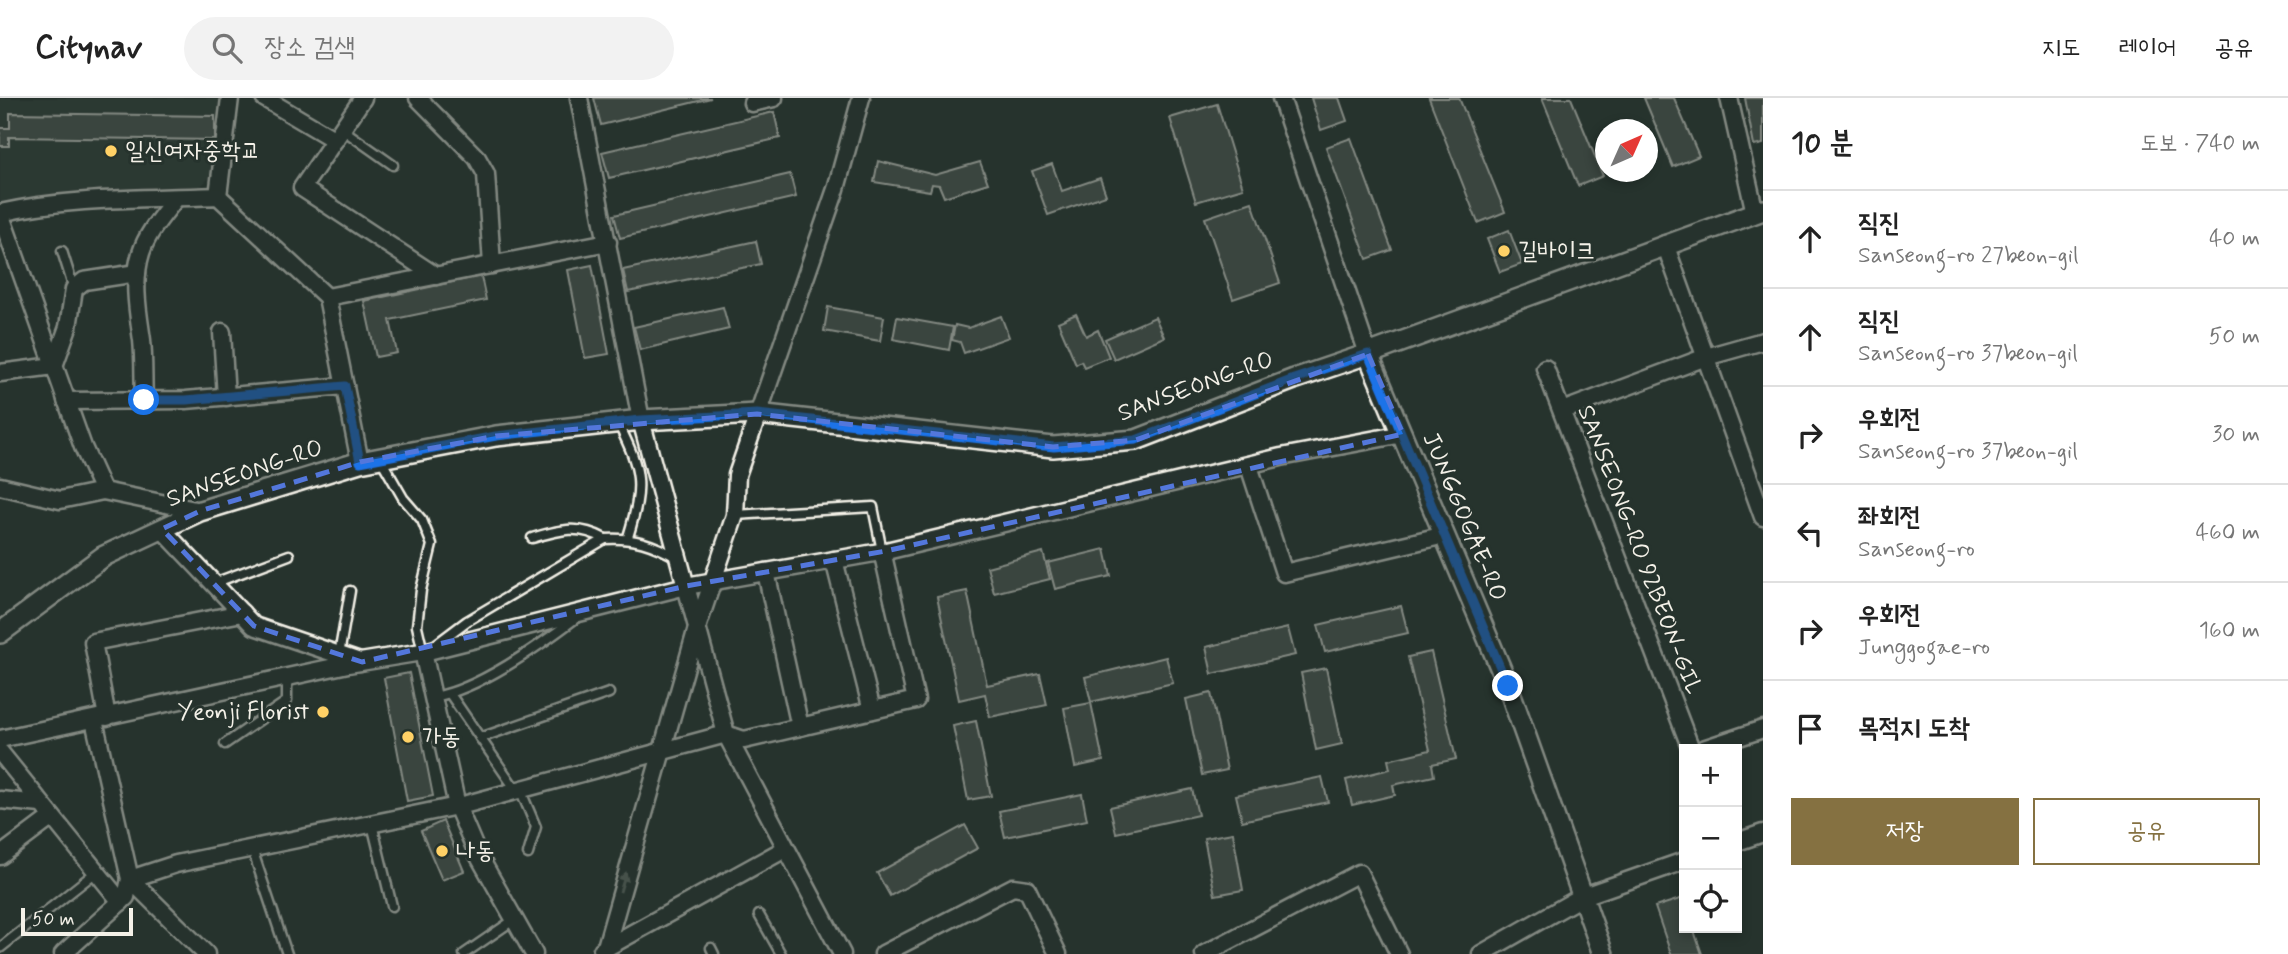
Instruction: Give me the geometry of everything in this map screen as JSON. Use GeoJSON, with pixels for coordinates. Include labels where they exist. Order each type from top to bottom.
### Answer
{"type":"FeatureCollection","features":[{"type":"Feature","properties":{"kind":"street"},"geometry":{"type":"LineString","coordinates":[[218,196],[230,98]]}},
{"type":"Feature","properties":{"kind":"street"},"geometry":{"type":"LineString","coordinates":[[264,98],[339,135]]}},
{"type":"Feature","properties":{"kind":"street"},"geometry":{"type":"LineString","coordinates":[[363,98],[302,188],[436,276]]}},
{"type":"Feature","properties":{"kind":"street"},"geometry":{"type":"LineString","coordinates":[[418,98],[477,158],[486,174],[492,265]]}},
{"type":"Feature","properties":{"kind":"street"},"geometry":{"type":"LineString","coordinates":[[579,98],[641,420],[726,734],[842,954]]}},
{"type":"Feature","properties":{"kind":"street"},"geometry":{"type":"LineString","coordinates":[[752,103],[774,98]]}},
{"type":"Feature","properties":{"kind":"street"},"geometry":{"type":"LineString","coordinates":[[601,952],[697,628],[735,515],[737,475],[836,189],[860,98]]}},
{"type":"Feature","properties":{"kind":"street","name":"JUNGGOGAE-RO"},"geometry":{"type":"LineString","coordinates":[[1281,98],[1368,354],[1508,686],[1602,954]]}},
{"type":"Feature","properties":{"kind":"street"},"geometry":{"type":"LineString","coordinates":[[1730,98],[1759,211]]}},
{"type":"Feature","properties":{"kind":"street"},"geometry":{"type":"LineString","coordinates":[[103,491],[66,401],[0,213],[22,208],[218,196],[327,297],[360,462]]}},
{"type":"Feature","properties":{"kind":"street"},"geometry":{"type":"LineString","coordinates":[[144,400],[142,337],[137,327],[137,273],[141,252],[150,233],[176,198]]}},
{"type":"Feature","properties":{"kind":"street","name":"SANSEONG-RO"},"geometry":{"type":"LineString","coordinates":[[0,633],[104,556],[162,528],[200,511],[360,462],[496,436],[641,420],[757,414],[1054,447],[1136,440],[1294,379],[1759,211]]}},
{"type":"Feature","properties":{"kind":"street"},"geometry":{"type":"LineString","coordinates":[[327,297],[608,242]]}},
{"type":"Feature","properties":{"kind":"street"},"geometry":{"type":"LineString","coordinates":[[1665,244],[1763,517]]}},
{"type":"Feature","properties":{"kind":"street"},"geometry":{"type":"LineString","coordinates":[[54,366],[68,327],[74,289],[84,282],[137,273]]}},
{"type":"Feature","properties":{"kind":"street"},"geometry":{"type":"LineString","coordinates":[[222,332],[226,397]]}},
{"type":"Feature","properties":{"kind":"street"},"geometry":{"type":"LineString","coordinates":[[1562,411],[1706,357],[1763,341]]}},
{"type":"Feature","properties":{"kind":"street"},"geometry":{"type":"LineString","coordinates":[[0,373],[54,366]]}},
{"type":"Feature","properties":{"kind":"street","name":"SANSEONG-RO 92BEON-GIL"},"geometry":{"type":"LineString","coordinates":[[1545,368],[1689,744]]}},
{"type":"Feature","properties":{"kind":"street"},"geometry":{"type":"LineString","coordinates":[[66,401],[226,397],[345,386]]}},
{"type":"Feature","properties":{"kind":"street"},"geometry":{"type":"LineString","coordinates":[[0,739],[362,662],[425,652],[686,586],[882,551],[1249,466],[1403,434]]}},
{"type":"Feature","properties":{"kind":"street"},"geometry":{"type":"LineString","coordinates":[[1249,466],[1283,573],[1445,535]]}},
{"type":"Feature","properties":{"kind":"street"},"geometry":{"type":"LineString","coordinates":[[3,491],[60,500],[103,491],[200,511]]}},
{"type":"Feature","properties":{"kind":"street"},"geometry":{"type":"LineString","coordinates":[[162,528],[254,626],[362,662]]}},
{"type":"Feature","properties":{"kind":"street"},"geometry":{"type":"LineString","coordinates":[[130,879],[176,864],[457,806],[726,734],[744,740],[916,700],[882,551]]}},
{"type":"Feature","properties":{"kind":"street"},"geometry":{"type":"LineString","coordinates":[[834,560],[872,710]]}},
{"type":"Feature","properties":{"kind":"street"},"geometry":{"type":"LineString","coordinates":[[766,572],[800,727]]}},
{"type":"Feature","properties":{"kind":"street"},"geometry":{"type":"LineString","coordinates":[[63,954],[127,897],[130,879],[100,718],[93,642],[242,613]]}},
{"type":"Feature","properties":{"kind":"street"},"geometry":{"type":"LineString","coordinates":[[425,652],[457,806],[477,853],[534,954]]}},
{"type":"Feature","properties":{"kind":"street"},"geometry":{"type":"LineString","coordinates":[[1718,744],[1763,729]]}},
{"type":"Feature","properties":{"kind":"street"},"geometry":{"type":"LineString","coordinates":[[0,752],[121,902]]}},
{"type":"Feature","properties":{"kind":"street"},"geometry":{"type":"LineString","coordinates":[[0,800],[47,811]]}},
{"type":"Feature","properties":{"kind":"street"},"geometry":{"type":"LineString","coordinates":[[0,856],[47,811]]}},
{"type":"Feature","properties":{"kind":"street"},"geometry":{"type":"LineString","coordinates":[[1742,840],[1763,832]]}},
{"type":"Feature","properties":{"kind":"street"},"geometry":{"type":"LineString","coordinates":[[601,952],[785,849]]}},
{"type":"Feature","properties":{"kind":"street"},"geometry":{"type":"LineString","coordinates":[[1481,954],[1581,897],[1679,863]]}},
{"type":"Feature","properties":{"kind":"street"},"geometry":{"type":"LineString","coordinates":[[1204,954],[1359,873],[1399,954]]}},
{"type":"Feature","properties":{"kind":"street"},"geometry":{"type":"LineString","coordinates":[[130,879],[206,954]]}},
{"type":"Feature","properties":{"kind":"street"},"geometry":{"type":"LineString","coordinates":[[883,954],[1013,887],[1027,889],[1058,954]]}},
{"type":"Feature","properties":{"kind":"lane"},"geometry":{"type":"LineString","coordinates":[[339,135],[393,165]]}},
{"type":"Feature","properties":{"kind":"lane"},"geometry":{"type":"LineString","coordinates":[[62,251],[74,289]]}},
{"type":"Feature","properties":{"kind":"lane"},"geometry":{"type":"LineString","coordinates":[[618,423],[637,463],[638,504],[628,537]]}},
{"type":"Feature","properties":{"kind":"lane"},"geometry":{"type":"LineString","coordinates":[[380,458],[403,498],[422,520],[432,545],[421,590],[417,626],[425,652],[467,621],[605,538],[628,537],[654,545],[678,558]]}},
{"type":"Feature","properties":{"kind":"lane"},"geometry":{"type":"LineString","coordinates":[[735,515],[873,507],[882,551]]}},
{"type":"Feature","properties":{"kind":"lane"},"geometry":{"type":"LineString","coordinates":[[532,538],[566,528],[587,529],[605,538]]}},
{"type":"Feature","properties":{"kind":"lane"},"geometry":{"type":"LineString","coordinates":[[214,583],[289,555]]}},
{"type":"Feature","properties":{"kind":"lane"},"geometry":{"type":"LineString","coordinates":[[339,654],[351,591]]}},
{"type":"Feature","properties":{"kind":"lane"},"geometry":{"type":"LineString","coordinates":[[433,697],[450,694],[533,650],[586,611]]}},
{"type":"Feature","properties":{"kind":"lane"},"geometry":{"type":"LineString","coordinates":[[225,744],[286,701],[287,678]]}},
{"type":"Feature","properties":{"kind":"lane"},"geometry":{"type":"LineString","coordinates":[[480,738],[609,693]]}},
{"type":"Feature","properties":{"kind":"lane"},"geometry":{"type":"LineString","coordinates":[[450,694],[518,790],[536,827],[527,854]]}},
{"type":"Feature","properties":{"kind":"lane"},"geometry":{"type":"LineString","coordinates":[[372,822],[392,906]]}},
{"type":"Feature","properties":{"kind":"lane"},"geometry":{"type":"LineString","coordinates":[[252,849],[287,954]]}},
{"type":"Feature","properties":{"kind":"lane"},"geometry":{"type":"LineString","coordinates":[[0,948],[96,872]]}},
{"type":"Feature","properties":{"kind":"lane"},"geometry":{"type":"LineString","coordinates":[[759,915],[781,954]]}},
{"type":"Feature","properties":{"kind":"lane"},"geometry":{"type":"LineString","coordinates":[[464,954],[515,919]]}},
{"type":"Feature","properties":{"kind":"highlighted area"},"geometry":{"type":"Polygon","coordinates":[[[1368,354],[1403,434],[886,551],[686,586],[362,662],[254,626],[162,529],[200,511],[360,462],[496,436],[757,414],[1053,447],[1136,440],[1368,354]]]}},
{"type":"Feature","properties":{"kind":"shaded area","name":"일신여자중학교"},"geometry":{"type":"Polygon","coordinates":[[[0,98],[222,98],[214,173],[196,191],[21,199],[0,203],[0,98]]]}},
{"type":"Feature","properties":{"kind":"building"},"geometry":{"type":"Polygon","coordinates":[[[594,98],[711,98],[601,125],[594,98]]]}},
{"type":"Feature","properties":{"kind":"building"},"geometry":{"type":"Polygon","coordinates":[[[1311,98],[1339,98],[1347,121],[1321,130],[1311,98]]]}},
{"type":"Feature","properties":{"kind":"building"},"geometry":{"type":"Polygon","coordinates":[[[1429,98],[1459,98],[1505,212],[1478,223],[1429,98]]]}},
{"type":"Feature","properties":{"kind":"building"},"geometry":{"type":"Polygon","coordinates":[[[1542,98],[1571,98],[1595,156],[1595,179],[1578,186],[1542,98]]]}},
{"type":"Feature","properties":{"kind":"building"},"geometry":{"type":"Polygon","coordinates":[[[1644,98],[1674,98],[1699,156],[1673,167],[1658,131],[1658,119],[1653,119],[1644,98]]]}},
{"type":"Feature","properties":{"kind":"building"},"geometry":{"type":"Polygon","coordinates":[[[1745,98],[1763,98],[1763,144],[1754,146],[1745,98]]]}},
{"type":"Feature","properties":{"kind":"building"},"geometry":{"type":"Polygon","coordinates":[[[1217,104],[1243,188],[1196,202],[1170,118],[1217,104]]]}},
{"type":"Feature","properties":{"kind":"building"},"geometry":{"type":"Polygon","coordinates":[[[774,112],[780,138],[609,178],[602,152],[774,112]]]}},
{"type":"Feature","properties":{"kind":"building"},"geometry":{"type":"Polygon","coordinates":[[[10,113],[215,116],[215,140],[9,137],[9,146],[0,146],[0,128],[10,128],[10,113]]]}},
{"type":"Feature","properties":{"kind":"building"},"geometry":{"type":"Polygon","coordinates":[[[1351,138],[1392,250],[1367,259],[1326,147],[1351,138]]]}},
{"type":"Feature","properties":{"kind":"building"},"geometry":{"type":"Polygon","coordinates":[[[878,161],[935,175],[980,162],[988,183],[944,197],[939,185],[932,184],[930,191],[874,182],[878,161]]]}},
{"type":"Feature","properties":{"kind":"building"},"geometry":{"type":"Polygon","coordinates":[[[1052,164],[1062,191],[1100,178],[1106,195],[1048,215],[1032,171],[1052,164]]]}},
{"type":"Feature","properties":{"kind":"building"},"geometry":{"type":"Polygon","coordinates":[[[790,174],[796,197],[620,238],[614,215],[790,174]]]}},
{"type":"Feature","properties":{"kind":"building"},"geometry":{"type":"Polygon","coordinates":[[[1252,202],[1280,283],[1233,299],[1205,218],[1252,202]]]}},
{"type":"Feature","properties":{"kind":"building","name":"길바이크"},"geometry":{"type":"Polygon","coordinates":[[[1509,230],[1522,264],[1500,272],[1487,239],[1509,230]]]}},
{"type":"Feature","properties":{"kind":"building"},"geometry":{"type":"Polygon","coordinates":[[[756,241],[761,264],[628,292],[623,270],[756,241]]]}},
{"type":"Feature","properties":{"kind":"building"},"geometry":{"type":"Polygon","coordinates":[[[592,265],[609,354],[585,358],[568,270],[592,265]]]}},
{"type":"Feature","properties":{"kind":"building"},"geometry":{"type":"Polygon","coordinates":[[[481,276],[486,300],[390,320],[397,353],[376,357],[364,301],[481,276]]]}},
{"type":"Feature","properties":{"kind":"building"},"geometry":{"type":"Polygon","coordinates":[[[723,307],[729,329],[640,350],[634,327],[723,307]]]}},
{"type":"Feature","properties":{"kind":"building"},"geometry":{"type":"Polygon","coordinates":[[[828,307],[884,317],[880,341],[824,331],[828,307]]]}},
{"type":"Feature","properties":{"kind":"building"},"geometry":{"type":"Polygon","coordinates":[[[1076,314],[1086,336],[1098,330],[1109,357],[1084,367],[1081,361],[1076,364],[1058,322],[1076,314]]]}},
{"type":"Feature","properties":{"kind":"building"},"geometry":{"type":"Polygon","coordinates":[[[1001,316],[1009,337],[964,353],[960,342],[952,340],[955,325],[968,328],[1001,316]]]}},
{"type":"Feature","properties":{"kind":"building"},"geometry":{"type":"Polygon","coordinates":[[[897,317],[953,327],[949,350],[893,339],[897,317]]]}},
{"type":"Feature","properties":{"kind":"building"},"geometry":{"type":"Polygon","coordinates":[[[1155,317],[1164,337],[1114,359],[1105,339],[1155,317]]]}},
{"type":"Feature","properties":{"kind":"building"},"geometry":{"type":"Polygon","coordinates":[[[1105,549],[1111,576],[1055,589],[1048,563],[1105,549]]]}},
{"type":"Feature","properties":{"kind":"building"},"geometry":{"type":"Polygon","coordinates":[[[1043,552],[1050,579],[994,593],[987,567],[1043,552]]]}},
{"type":"Feature","properties":{"kind":"building"},"geometry":{"type":"Polygon","coordinates":[[[967,591],[987,685],[1040,674],[1047,705],[990,717],[985,694],[959,700],[937,597],[967,591]]]}},
{"type":"Feature","properties":{"kind":"building"},"geometry":{"type":"Polygon","coordinates":[[[1401,606],[1408,633],[1325,652],[1318,625],[1401,606]]]}},
{"type":"Feature","properties":{"kind":"building"},"geometry":{"type":"Polygon","coordinates":[[[1288,628],[1295,655],[1212,674],[1206,647],[1288,628]]]}},
{"type":"Feature","properties":{"kind":"building"},"geometry":{"type":"Polygon","coordinates":[[[1431,652],[1456,759],[1432,764],[1434,776],[1393,785],[1395,795],[1352,805],[1346,780],[1390,769],[1388,760],[1430,750],[1408,657],[1431,652]]]}},
{"type":"Feature","properties":{"kind":"building"},"geometry":{"type":"Polygon","coordinates":[[[1166,657],[1173,683],[1091,702],[1085,677],[1166,657]]]}},
{"type":"Feature","properties":{"kind":"building"},"geometry":{"type":"Polygon","coordinates":[[[1326,668],[1342,744],[1316,750],[1301,673],[1326,668]]]}},
{"type":"Feature","properties":{"kind":"building","name":"가동"},"geometry":{"type":"Polygon","coordinates":[[[409,673],[433,796],[407,801],[384,678],[409,673]]]}},
{"type":"Feature","properties":{"kind":"building"},"geometry":{"type":"Polygon","coordinates":[[[1211,693],[1227,770],[1202,775],[1186,699],[1211,693]]]}},
{"type":"Feature","properties":{"kind":"building"},"geometry":{"type":"Polygon","coordinates":[[[1091,703],[1103,761],[1075,767],[1064,708],[1091,703]]]}},
{"type":"Feature","properties":{"kind":"building"},"geometry":{"type":"Polygon","coordinates":[[[976,721],[991,796],[968,800],[953,726],[976,721]]]}},
{"type":"Feature","properties":{"kind":"building"},"geometry":{"type":"Polygon","coordinates":[[[1322,777],[1328,802],[1242,821],[1236,795],[1322,777]]]}},
{"type":"Feature","properties":{"kind":"building"},"geometry":{"type":"Polygon","coordinates":[[[1192,789],[1198,815],[1116,833],[1110,807],[1192,789]]]}},
{"type":"Feature","properties":{"kind":"building"},"geometry":{"type":"Polygon","coordinates":[[[1082,794],[1087,820],[1005,837],[999,811],[1082,794]]]}},
{"type":"Feature","properties":{"kind":"building","name":"나동"},"geometry":{"type":"Polygon","coordinates":[[[443,821],[464,871],[442,880],[421,831],[443,821]]]}},
{"type":"Feature","properties":{"kind":"building"},"geometry":{"type":"Polygon","coordinates":[[[965,825],[978,848],[890,896],[877,873],[965,825]]]}},
{"type":"Feature","properties":{"kind":"building"},"geometry":{"type":"Polygon","coordinates":[[[1233,833],[1243,890],[1215,895],[1204,838],[1233,833]]]}},
{"type":"Feature","properties":{"kind":"building"},"geometry":{"type":"Polygon","coordinates":[[[1679,899],[1679,933],[1695,933],[1702,954],[1671,954],[1655,907],[1679,899]]]}},
{"type":"Feature","properties":{"kind":"place","name":"일신여자중학교"},"geometry":{"type":"Point","coordinates":[111,151]}},
{"type":"Feature","properties":{"kind":"place","name":"길바이크"},"geometry":{"type":"Point","coordinates":[1504,251]}},
{"type":"Feature","properties":{"kind":"place","name":"Yeonji Florist"},"geometry":{"type":"Point","coordinates":[323,712]}},
{"type":"Feature","properties":{"kind":"place","name":"가동"},"geometry":{"type":"Point","coordinates":[408,737]}},
{"type":"Feature","properties":{"kind":"place","name":"나동"},"geometry":{"type":"Point","coordinates":[442,851]}},
{"type":"Feature","properties":{"kind":"route"},"geometry":{"type":"LineString","coordinates":[[144,400],[186,400],[345,386],[360,462],[496,436],[641,420],[757,414],[1054,447],[1136,440],[1207,415],[1294,379],[1368,354],[1508,686]]}}]}
